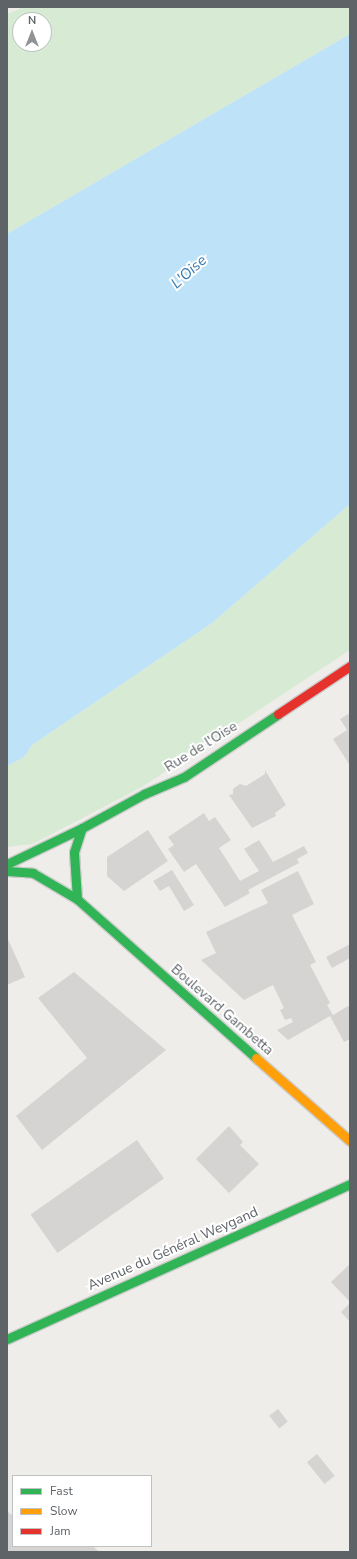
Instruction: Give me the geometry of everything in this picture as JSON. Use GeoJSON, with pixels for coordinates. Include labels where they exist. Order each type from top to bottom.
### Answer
{"type":"FeatureCollection","features":[{"type":"Feature","properties":{"kind":"street","name":"Rue de l'Oise"},"geometry":{"type":"LineString","coordinates":[[7,864],[82,828],[144,794],[184,777],[350,666]]}},
{"type":"Feature","properties":{"kind":"street"},"geometry":{"type":"LineString","coordinates":[[77,899],[74,852],[82,828]]}},
{"type":"Feature","properties":{"kind":"street","name":"Boulevard Gambetta"},"geometry":{"type":"LineString","coordinates":[[7,871],[33,873],[77,899],[350,1141]]}},
{"type":"Feature","properties":{"kind":"street","name":"Avenue du Général Weygand"},"geometry":{"type":"LineString","coordinates":[[7,1339],[350,1184]]}},
{"type":"Feature","properties":{"kind":"green space"},"geometry":{"type":"Polygon","coordinates":[[[24,7],[350,7],[350,34],[7,234],[7,14],[24,7]]]}},
{"type":"Feature","properties":{"kind":"green space"},"geometry":{"type":"Polygon","coordinates":[[[350,504],[350,650],[142,787],[33,844],[7,847],[7,766],[24,757],[32,745],[212,623],[350,504]]]}},
{"type":"Feature","properties":{"kind":"water","name":"L'Oise"},"geometry":{"type":"Polygon","coordinates":[[[350,34],[350,504],[212,623],[32,745],[24,757],[7,766],[7,234],[350,34]]]}},
{"type":"Feature","properties":{"kind":"building"},"geometry":{"type":"Polygon","coordinates":[[[350,713],[349,764],[333,739],[347,730],[340,719],[350,713]]]}},
{"type":"Feature","properties":{"kind":"building"},"geometry":{"type":"Polygon","coordinates":[[[265,770],[286,805],[275,813],[276,816],[252,828],[229,795],[233,794],[233,789],[240,784],[246,786],[265,774],[265,770]]]}},
{"type":"Feature","properties":{"kind":"building"},"geometry":{"type":"Polygon","coordinates":[[[204,813],[209,821],[215,817],[231,840],[219,848],[240,881],[259,871],[244,849],[259,840],[273,862],[304,846],[308,853],[297,859],[299,863],[248,890],[250,893],[225,907],[196,864],[184,872],[168,849],[174,845],[168,837],[204,813]]]}},
{"type":"Feature","properties":{"kind":"building"},"geometry":{"type":"Polygon","coordinates":[[[148,830],[168,861],[124,891],[107,876],[107,857],[148,830]]]}},
{"type":"Feature","properties":{"kind":"building"},"geometry":{"type":"Polygon","coordinates":[[[172,870],[194,905],[184,911],[169,886],[160,891],[153,881],[172,870]]]}},
{"type":"Feature","properties":{"kind":"building"},"geometry":{"type":"Polygon","coordinates":[[[298,871],[314,904],[292,915],[316,962],[310,965],[330,1003],[327,1005],[333,1015],[350,1005],[350,1039],[344,1042],[330,1016],[288,1040],[277,1030],[293,1022],[291,1018],[285,1020],[280,1010],[284,1008],[273,985],[244,1000],[201,960],[216,953],[206,932],[268,903],[261,890],[298,871]]]}},
{"type":"Feature","properties":{"kind":"building"},"geometry":{"type":"Polygon","coordinates":[[[7,937],[25,977],[7,985],[7,937]]]}},
{"type":"Feature","properties":{"kind":"building"},"geometry":{"type":"Polygon","coordinates":[[[350,944],[350,958],[332,968],[326,957],[350,944]]]}},
{"type":"Feature","properties":{"kind":"building"},"geometry":{"type":"Polygon","coordinates":[[[74,972],[166,1050],[42,1150],[16,1116],[87,1058],[38,998],[74,972]]]}},
{"type":"Feature","properties":{"kind":"building"},"geometry":{"type":"Polygon","coordinates":[[[229,1126],[243,1142],[240,1145],[259,1164],[229,1193],[196,1159],[229,1126]]]}},
{"type":"Feature","properties":{"kind":"building"},"geometry":{"type":"Polygon","coordinates":[[[137,1140],[164,1179],[57,1253],[31,1215],[137,1140]]]}},
{"type":"Feature","properties":{"kind":"building"},"geometry":{"type":"Polygon","coordinates":[[[350,1264],[350,1302],[331,1282],[350,1264]]]}},
{"type":"Feature","properties":{"kind":"building"},"geometry":{"type":"Polygon","coordinates":[[[350,1303],[350,1322],[341,1312],[350,1303]]]}},
{"type":"Feature","properties":{"kind":"building"},"geometry":{"type":"Polygon","coordinates":[[[278,1409],[288,1422],[279,1428],[269,1416],[278,1409]]]}},
{"type":"Feature","properties":{"kind":"building"},"geometry":{"type":"Polygon","coordinates":[[[317,1454],[335,1476],[325,1484],[307,1462],[317,1454]]]}},
{"type":"Feature","properties":{"kind":"building"},"geometry":{"type":"Polygon","coordinates":[[[7,1511],[12,1515],[12,1547],[94,1547],[99,1552],[7,1552],[7,1511]]]}},
{"type":"Feature","properties":{"kind":"traffic: fast"},"geometry":{"type":"LineString","coordinates":[[77,899],[74,852],[82,828],[144,794],[184,777],[278,714]]}},
{"type":"Feature","properties":{"kind":"traffic: fast"},"geometry":{"type":"LineString","coordinates":[[7,864],[82,828]]}},
{"type":"Feature","properties":{"kind":"traffic: fast"},"geometry":{"type":"LineString","coordinates":[[7,871],[33,873],[77,899],[256,1058]]}},
{"type":"Feature","properties":{"kind":"traffic: fast"},"geometry":{"type":"LineString","coordinates":[[7,1339],[350,1184]]}},
{"type":"Feature","properties":{"kind":"traffic: slow"},"geometry":{"type":"LineString","coordinates":[[256,1058],[350,1141]]}},
{"type":"Feature","properties":{"kind":"traffic: jam"},"geometry":{"type":"LineString","coordinates":[[278,714],[350,666]]}}]}
